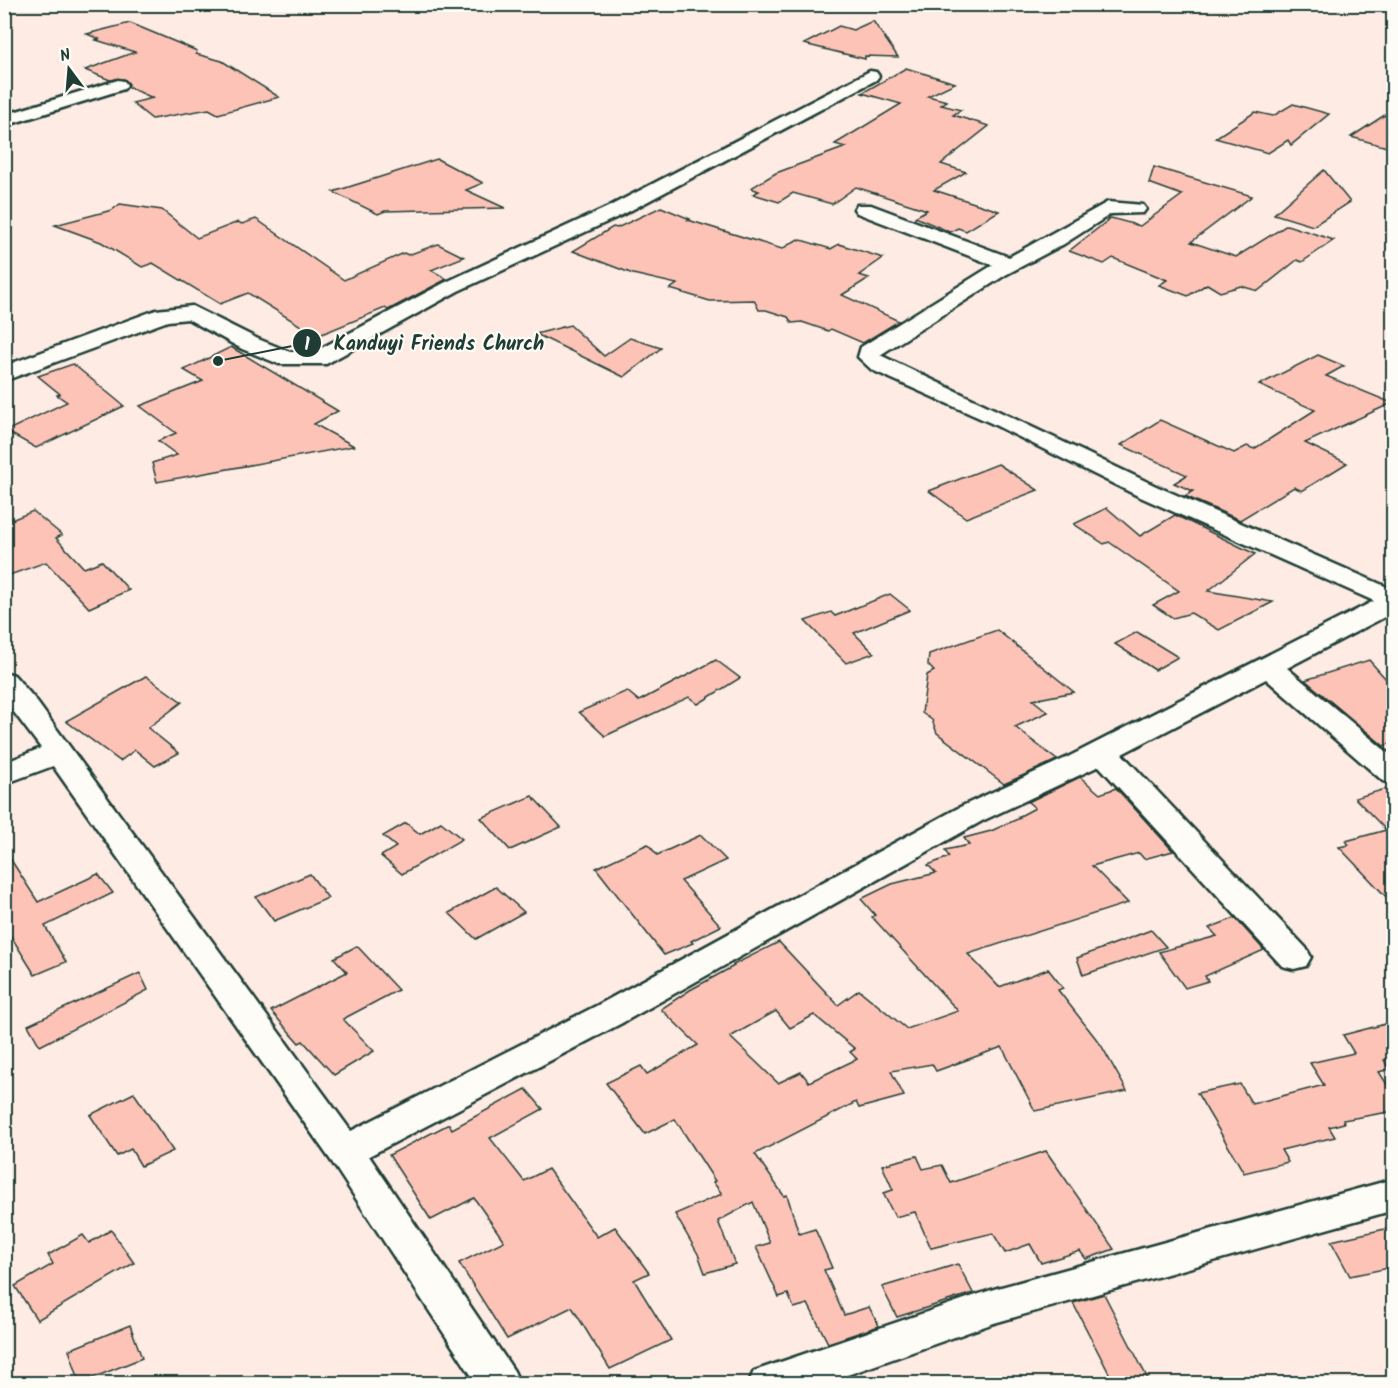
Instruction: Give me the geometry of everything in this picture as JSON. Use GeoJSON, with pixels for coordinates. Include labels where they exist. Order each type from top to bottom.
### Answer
{"type":"FeatureCollection","features":[{"type":"Feature","properties":{"kind":"street"},"geometry":{"type":"LineString","coordinates":[[4,374],[180,311],[192,312],[250,344],[287,359],[318,359],[451,287],[615,212],[870,76]]}},
{"type":"Feature","properties":{"kind":"street"},"geometry":{"type":"LineString","coordinates":[[4,121],[118,85]]}},
{"type":"Feature","properties":{"kind":"street"},"geometry":{"type":"LineString","coordinates":[[1136,209],[1108,208],[883,343],[870,352],[869,357],[880,365],[999,418],[1147,491],[1394,600]]}},
{"type":"Feature","properties":{"kind":"street"},"geometry":{"type":"LineString","coordinates":[[864,209],[1011,265]]}},
{"type":"Feature","properties":{"kind":"street"},"geometry":{"type":"LineString","coordinates":[[345,1150],[610,1014],[971,814],[1103,752],[1394,600]]}},
{"type":"Feature","properties":{"kind":"street"},"geometry":{"type":"LineString","coordinates":[[1268,666],[1394,774]]}},
{"type":"Feature","properties":{"kind":"street"},"geometry":{"type":"LineString","coordinates":[[4,681],[24,704],[57,753],[345,1150],[500,1383]]}},
{"type":"Feature","properties":{"kind":"street"},"geometry":{"type":"LineString","coordinates":[[1103,752],[1294,957]]}},
{"type":"Feature","properties":{"kind":"street"},"geometry":{"type":"LineString","coordinates":[[4,774],[57,753]]}},
{"type":"Feature","properties":{"kind":"street"},"geometry":{"type":"LineString","coordinates":[[768,1383],[994,1306],[1394,1194]]}},
{"type":"Feature","properties":{"kind":"building"},"geometry":{"type":"Polygon","coordinates":[[[873,21],[898,57],[865,56],[865,59],[804,44],[839,26],[853,30],[873,21]]]}},
{"type":"Feature","properties":{"kind":"building"},"geometry":{"type":"Polygon","coordinates":[[[130,23],[197,51],[196,54],[222,61],[279,97],[218,114],[209,109],[152,119],[132,103],[153,98],[128,87],[129,84],[124,79],[110,80],[85,70],[135,52],[96,40],[99,39],[87,34],[130,23]]]}},
{"type":"Feature","properties":{"kind":"building"},"geometry":{"type":"Polygon","coordinates":[[[906,68],[955,83],[928,96],[947,101],[941,105],[961,110],[953,115],[989,126],[941,164],[966,172],[934,190],[999,211],[966,231],[958,228],[950,232],[915,217],[927,210],[856,187],[832,204],[793,193],[779,202],[753,194],[759,191],[751,188],[776,173],[846,147],[835,144],[901,104],[862,93],[906,68]]]}},
{"type":"Feature","properties":{"kind":"building"},"geometry":{"type":"Polygon","coordinates":[[[1293,104],[1329,114],[1291,145],[1288,140],[1268,153],[1215,138],[1255,112],[1273,116],[1293,104]]]}},
{"type":"Feature","properties":{"kind":"building"},"geometry":{"type":"Polygon","coordinates":[[[1394,109],[1394,149],[1351,137],[1394,109]]]}},
{"type":"Feature","properties":{"kind":"building"},"geometry":{"type":"Polygon","coordinates":[[[437,159],[483,183],[466,190],[505,208],[385,211],[378,214],[333,192],[437,159]]]}},
{"type":"Feature","properties":{"kind":"building"},"geometry":{"type":"Polygon","coordinates":[[[1154,167],[1252,196],[1191,242],[1236,257],[1287,225],[1334,240],[1302,262],[1297,260],[1258,291],[1241,286],[1220,292],[1207,284],[1188,296],[1159,285],[1167,280],[1113,258],[1104,264],[1069,251],[1111,218],[1140,226],[1182,195],[1149,183],[1154,167]]]}},
{"type":"Feature","properties":{"kind":"building"},"geometry":{"type":"Polygon","coordinates":[[[1324,170],[1350,202],[1313,226],[1274,214],[1324,170]]]}},
{"type":"Feature","properties":{"kind":"building"},"geometry":{"type":"Polygon","coordinates":[[[120,204],[162,210],[197,238],[238,222],[242,224],[256,219],[344,280],[404,253],[408,255],[438,244],[464,257],[431,270],[447,279],[388,310],[385,308],[317,336],[248,293],[220,304],[153,263],[142,267],[101,242],[55,225],[112,210],[120,204]]]}},
{"type":"Feature","properties":{"kind":"building"},"geometry":{"type":"Polygon","coordinates":[[[661,207],[690,219],[688,220],[782,249],[798,239],[831,249],[839,244],[883,258],[859,275],[869,278],[842,295],[899,321],[863,343],[831,329],[828,331],[802,322],[792,323],[788,317],[759,310],[754,300],[710,301],[670,289],[677,284],[633,274],[573,251],[613,227],[617,228],[661,207]]]}},
{"type":"Feature","properties":{"kind":"building"},"geometry":{"type":"Polygon","coordinates":[[[570,325],[604,356],[630,338],[661,348],[624,377],[536,334],[570,325]]]}},
{"type":"Feature","properties":{"kind":"building"},"geometry":{"type":"Polygon","coordinates":[[[231,347],[338,411],[314,424],[354,446],[157,482],[152,463],[177,455],[158,441],[176,433],[140,406],[203,381],[184,370],[231,347]]]}},
{"type":"Feature","properties":{"kind":"building"},"geometry":{"type":"Polygon","coordinates":[[[1318,355],[1344,366],[1326,376],[1392,403],[1305,443],[1347,463],[1302,491],[1294,487],[1240,520],[1185,496],[1193,491],[1174,483],[1187,475],[1121,445],[1160,420],[1234,453],[1247,446],[1254,449],[1315,410],[1259,385],[1318,355]]]}},
{"type":"Feature","properties":{"kind":"building"},"geometry":{"type":"Polygon","coordinates":[[[73,364],[124,406],[36,448],[6,431],[67,402],[38,376],[73,364]]]}},
{"type":"Feature","properties":{"kind":"building"},"geometry":{"type":"Polygon","coordinates":[[[998,464],[1038,490],[966,518],[929,491],[998,464]]]}},
{"type":"Feature","properties":{"kind":"building"},"geometry":{"type":"Polygon","coordinates":[[[1107,508],[1140,536],[1175,515],[1255,554],[1208,591],[1273,602],[1219,630],[1191,613],[1173,618],[1153,605],[1179,591],[1109,542],[1104,544],[1074,524],[1107,508]]]}},
{"type":"Feature","properties":{"kind":"building"},"geometry":{"type":"Polygon","coordinates":[[[33,511],[62,535],[56,538],[84,568],[102,561],[129,590],[89,608],[46,562],[4,577],[4,523],[33,511]]]}},
{"type":"Feature","properties":{"kind":"building"},"geometry":{"type":"Polygon","coordinates":[[[890,594],[910,610],[854,633],[874,653],[846,663],[805,621],[831,612],[835,616],[890,594]]]}},
{"type":"Feature","properties":{"kind":"building"},"geometry":{"type":"Polygon","coordinates":[[[997,630],[1074,692],[1033,700],[1048,712],[1015,727],[1057,760],[1004,784],[937,733],[932,720],[922,713],[927,675],[934,671],[928,665],[929,654],[997,630]]]}},
{"type":"Feature","properties":{"kind":"building"},"geometry":{"type":"Polygon","coordinates":[[[1137,632],[1178,657],[1155,670],[1115,644],[1137,632]]]}},
{"type":"Feature","properties":{"kind":"building"},"geometry":{"type":"Polygon","coordinates":[[[716,660],[740,678],[698,704],[689,697],[605,736],[579,712],[627,691],[639,701],[716,660]]]}},
{"type":"Feature","properties":{"kind":"building"},"geometry":{"type":"Polygon","coordinates":[[[1369,660],[1394,688],[1394,742],[1384,746],[1305,680],[1369,660]]]}},
{"type":"Feature","properties":{"kind":"building"},"geometry":{"type":"Polygon","coordinates":[[[146,676],[182,702],[148,728],[179,753],[155,766],[135,750],[120,761],[66,721],[146,676]]]}},
{"type":"Feature","properties":{"kind":"building"},"geometry":{"type":"Polygon","coordinates":[[[1080,777],[1100,794],[1116,788],[1173,851],[1144,859],[1139,853],[1092,866],[1128,903],[968,954],[999,987],[1048,969],[1063,988],[1058,990],[1101,1045],[1127,1091],[1035,1111],[1002,1047],[936,1071],[932,1064],[891,1071],[904,1096],[859,1108],[856,1102],[755,1154],[784,1196],[787,1195],[799,1234],[815,1229],[832,1268],[824,1270],[844,1315],[869,1307],[879,1326],[828,1343],[808,1304],[794,1308],[788,1294],[779,1297],[756,1247],[770,1243],[753,1202],[718,1221],[735,1264],[705,1273],[698,1254],[675,1214],[722,1194],[675,1119],[645,1134],[606,1083],[641,1066],[647,1074],[698,1045],[661,1009],[733,965],[779,942],[838,1005],[859,990],[907,1029],[958,1011],[872,917],[875,915],[861,899],[892,884],[936,873],[928,865],[949,857],[945,850],[969,845],[964,838],[991,831],[1020,818],[1018,817],[1035,808],[1028,802],[1080,777]],[[776,1011],[730,1037],[778,1083],[801,1072],[809,1082],[857,1059],[850,1052],[855,1049],[814,1015],[790,1028],[776,1011]]]}},
{"type":"Feature","properties":{"kind":"building"},"geometry":{"type":"Polygon","coordinates":[[[1385,789],[1394,797],[1394,905],[1339,847],[1349,845],[1346,841],[1386,830],[1355,798],[1385,789]]]}},
{"type":"Feature","properties":{"kind":"building"},"geometry":{"type":"Polygon","coordinates":[[[532,796],[561,827],[510,850],[481,818],[532,796]]]}},
{"type":"Feature","properties":{"kind":"building"},"geometry":{"type":"Polygon","coordinates":[[[441,822],[462,839],[402,874],[381,856],[396,847],[383,836],[406,823],[420,834],[441,822]]]}},
{"type":"Feature","properties":{"kind":"building"},"geometry":{"type":"Polygon","coordinates":[[[701,835],[726,860],[681,881],[721,926],[691,941],[693,943],[664,955],[596,868],[648,844],[657,855],[701,835]]]}},
{"type":"Feature","properties":{"kind":"building"},"geometry":{"type":"Polygon","coordinates":[[[4,849],[38,902],[98,874],[113,893],[45,926],[66,962],[35,975],[4,925],[4,849]]]}},
{"type":"Feature","properties":{"kind":"building"},"geometry":{"type":"Polygon","coordinates":[[[310,874],[328,898],[274,921],[256,897],[310,874]]]}},
{"type":"Feature","properties":{"kind":"building"},"geometry":{"type":"Polygon","coordinates":[[[496,887],[524,912],[476,939],[449,913],[496,887]]]}},
{"type":"Feature","properties":{"kind":"building"},"geometry":{"type":"Polygon","coordinates":[[[1235,918],[1264,950],[1205,976],[1208,981],[1185,988],[1159,952],[1217,936],[1209,928],[1235,918]]]}},
{"type":"Feature","properties":{"kind":"building"},"geometry":{"type":"Polygon","coordinates":[[[1151,930],[1166,947],[1083,975],[1077,958],[1151,930]]]}},
{"type":"Feature","properties":{"kind":"building"},"geometry":{"type":"Polygon","coordinates":[[[357,946],[398,990],[343,1019],[374,1051],[334,1075],[303,1041],[299,1043],[271,1011],[347,972],[334,958],[357,946]]]}},
{"type":"Feature","properties":{"kind":"building"},"geometry":{"type":"Polygon","coordinates":[[[140,973],[148,990],[40,1046],[28,1025],[140,973]]]}},
{"type":"Feature","properties":{"kind":"building"},"geometry":{"type":"Polygon","coordinates":[[[1393,1022],[1393,1058],[1384,1060],[1389,1069],[1379,1072],[1394,1095],[1394,1111],[1343,1120],[1344,1123],[1329,1127],[1335,1137],[1281,1150],[1288,1162],[1244,1173],[1197,1093],[1240,1084],[1252,1104],[1324,1085],[1310,1063],[1354,1053],[1343,1035],[1393,1022]]]}},
{"type":"Feature","properties":{"kind":"building"},"geometry":{"type":"Polygon","coordinates":[[[526,1089],[543,1109],[490,1138],[524,1181],[548,1169],[597,1237],[615,1227],[649,1273],[634,1280],[671,1340],[610,1369],[572,1307],[507,1339],[459,1263],[504,1241],[474,1198],[431,1220],[389,1155],[449,1124],[452,1129],[526,1089]]]}},
{"type":"Feature","properties":{"kind":"building"},"geometry":{"type":"Polygon","coordinates":[[[134,1093],[173,1151],[141,1166],[131,1149],[117,1156],[90,1115],[134,1093]]]}},
{"type":"Feature","properties":{"kind":"building"},"geometry":{"type":"Polygon","coordinates":[[[1046,1151],[1114,1249],[1086,1259],[1080,1251],[1041,1263],[1030,1244],[1005,1253],[993,1233],[931,1248],[915,1212],[895,1217],[883,1193],[893,1190],[882,1165],[917,1156],[923,1169],[942,1165],[951,1183],[1046,1151]]]}},
{"type":"Feature","properties":{"kind":"building"},"geometry":{"type":"Polygon","coordinates":[[[1394,1227],[1394,1267],[1350,1276],[1331,1241],[1394,1227]]]}},
{"type":"Feature","properties":{"kind":"building"},"geometry":{"type":"Polygon","coordinates":[[[111,1230],[134,1263],[37,1320],[15,1286],[53,1264],[48,1255],[83,1235],[89,1243],[111,1230]]]}},
{"type":"Feature","properties":{"kind":"building"},"geometry":{"type":"Polygon","coordinates":[[[958,1264],[973,1293],[897,1317],[882,1287],[958,1264]]]}},
{"type":"Feature","properties":{"kind":"building"},"geometry":{"type":"Polygon","coordinates":[[[1104,1294],[1150,1383],[1114,1383],[1073,1303],[1104,1294]]]}},
{"type":"Feature","properties":{"kind":"building"},"geometry":{"type":"Polygon","coordinates":[[[130,1325],[142,1358],[80,1383],[69,1350],[130,1325]]]}},
{"type":"Feature","properties":{"kind":"place","name":"Kanduyi Friends Church"},"geometry":{"type":"Point","coordinates":[218,361]}}]}
